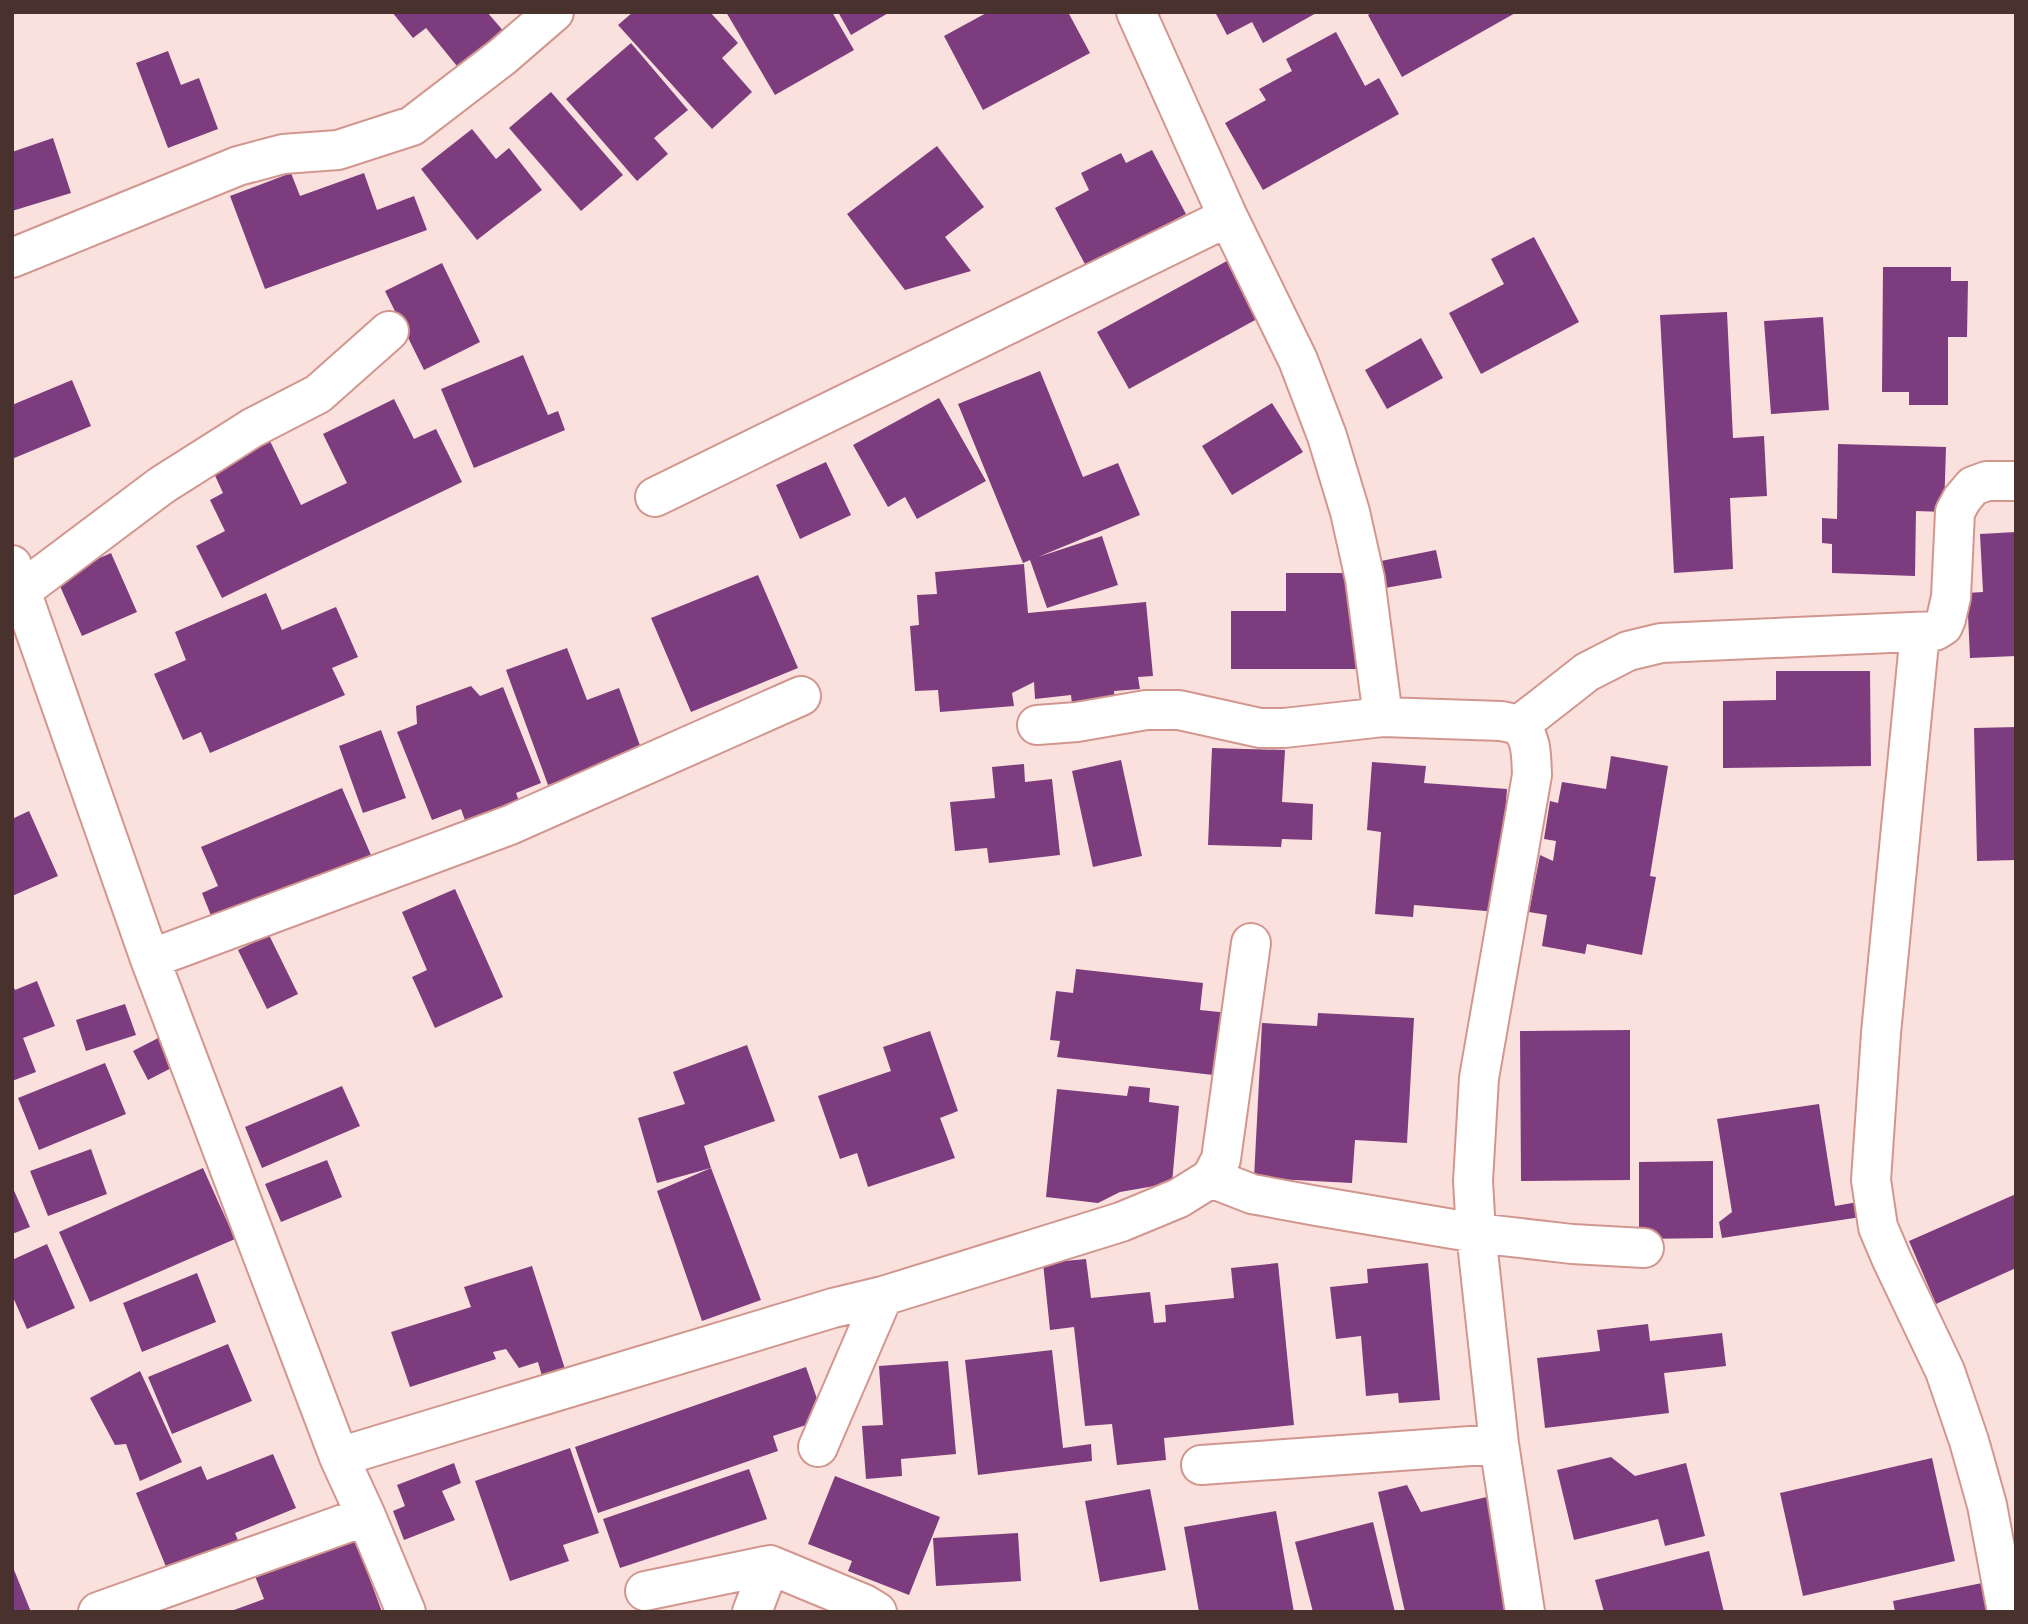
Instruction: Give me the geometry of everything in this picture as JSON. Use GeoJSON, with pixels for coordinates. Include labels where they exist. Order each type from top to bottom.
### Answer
{"type":"FeatureCollection","features":[{"type":"Feature","properties":{"kind":"street"},"geometry":{"type":"LineString","coordinates":[[12,258],[238,166],[283,154],[338,150],[412,125],[502,57],[554,12]]}},
{"type":"Feature","properties":{"kind":"street"},"geometry":{"type":"LineString","coordinates":[[1136,12],[1228,217],[1297,360],[1327,436],[1350,512],[1365,579],[1383,717]]}},
{"type":"Feature","properties":{"kind":"street"},"geometry":{"type":"LineString","coordinates":[[655,497],[1228,217]]}},
{"type":"Feature","properties":{"kind":"street"},"geometry":{"type":"LineString","coordinates":[[389,331],[318,394],[252,428],[17,578],[150,959],[339,1457],[406,1612]]}},
{"type":"Feature","properties":{"kind":"street"},"geometry":{"type":"LineString","coordinates":[[1518,726],[1587,672],[1639,648],[1661,643],[1935,631],[1943,626],[1951,597],[1955,512],[1962,499],[1973,486],[1987,481],[2016,481]]}},
{"type":"Feature","properties":{"kind":"street"},"geometry":{"type":"LineString","coordinates":[[1920,632],[1882,1019],[1871,1180],[1878,1227],[1945,1371],[1969,1441],[1987,1505],[2007,1612]]}},
{"type":"Feature","properties":{"kind":"street"},"geometry":{"type":"LineString","coordinates":[[150,959],[510,825],[801,696]]}},
{"type":"Feature","properties":{"kind":"street"},"geometry":{"type":"LineString","coordinates":[[1037,725],[1077,722],[1146,710],[1179,710],[1260,728],[1284,728],[1383,717],[1501,721],[1518,726],[1527,737],[1532,775],[1479,1078],[1473,1181],[1476,1233],[1499,1444],[1525,1612]]}},
{"type":"Feature","properties":{"kind":"street"},"geometry":{"type":"LineString","coordinates":[[339,1457],[833,1308],[883,1296],[1121,1222],[1179,1198],[1211,1178],[1221,1159],[1251,943]]}},
{"type":"Feature","properties":{"kind":"street"},"geometry":{"type":"LineString","coordinates":[[1211,1178],[1252,1194],[1476,1233],[1572,1244],[1644,1248]]}},
{"type":"Feature","properties":{"kind":"street"},"geometry":{"type":"LineString","coordinates":[[818,1447],[883,1296]]}},
{"type":"Feature","properties":{"kind":"street"},"geometry":{"type":"LineString","coordinates":[[1201,1465],[1499,1444]]}},
{"type":"Feature","properties":{"kind":"street"},"geometry":{"type":"LineString","coordinates":[[98,1612],[366,1516]]}},
{"type":"Feature","properties":{"kind":"street"},"geometry":{"type":"LineString","coordinates":[[645,1591],[770,1564],[877,1612]]}},
{"type":"Feature","properties":{"kind":"street"},"geometry":{"type":"LineString","coordinates":[[752,1612],[770,1564]]}},
{"type":"Feature","properties":{"kind":"building"},"geometry":{"type":"Polygon","coordinates":[[[392,12],[487,12],[506,34],[461,71],[426,28],[413,38],[392,12]]]}},
{"type":"Feature","properties":{"kind":"building"},"geometry":{"type":"Polygon","coordinates":[[[633,12],[710,12],[738,43],[722,58],[752,92],[712,129],[618,25],[633,12]]]}},
{"type":"Feature","properties":{"kind":"building"},"geometry":{"type":"Polygon","coordinates":[[[726,12],[832,12],[854,50],[775,95],[726,12]]]}},
{"type":"Feature","properties":{"kind":"building"},"geometry":{"type":"Polygon","coordinates":[[[838,12],[890,12],[851,35],[838,12]]]}},
{"type":"Feature","properties":{"kind":"building"},"geometry":{"type":"Polygon","coordinates":[[[988,12],[1068,12],[1090,53],[983,110],[944,36],[988,12]]]}},
{"type":"Feature","properties":{"kind":"building"},"geometry":{"type":"Polygon","coordinates":[[[1215,12],[1318,12],[1263,43],[1252,22],[1227,35],[1215,12]]]}},
{"type":"Feature","properties":{"kind":"building"},"geometry":{"type":"Polygon","coordinates":[[[1373,12],[1517,12],[1402,77],[1368,15],[1373,12]]]}},
{"type":"Feature","properties":{"kind":"building"},"geometry":{"type":"Polygon","coordinates":[[[1336,32],[1365,86],[1379,78],[1399,114],[1263,190],[1225,123],[1266,100],[1259,89],[1292,71],[1286,59],[1336,32]]]}},
{"type":"Feature","properties":{"kind":"building"},"geometry":{"type":"Polygon","coordinates":[[[631,43],[688,110],[654,138],[668,154],[637,181],[566,99],[631,43]]]}},
{"type":"Feature","properties":{"kind":"building"},"geometry":{"type":"Polygon","coordinates":[[[168,51],[181,85],[199,78],[218,129],[168,148],[136,63],[168,51]]]}},
{"type":"Feature","properties":{"kind":"building"},"geometry":{"type":"Polygon","coordinates":[[[551,92],[623,175],[581,211],[509,128],[551,92]]]}},
{"type":"Feature","properties":{"kind":"building"},"geometry":{"type":"Polygon","coordinates":[[[472,129],[496,159],[509,148],[542,190],[477,240],[421,169],[472,129]]]}},
{"type":"Feature","properties":{"kind":"building"},"geometry":{"type":"Polygon","coordinates":[[[53,138],[71,193],[12,211],[12,152],[53,138]]]}},
{"type":"Feature","properties":{"kind":"building"},"geometry":{"type":"Polygon","coordinates":[[[937,146],[984,207],[945,237],[971,271],[905,290],[847,214],[937,146]]]}},
{"type":"Feature","properties":{"kind":"building"},"geometry":{"type":"Polygon","coordinates":[[[1152,150],[1186,214],[1086,266],[1055,208],[1089,190],[1081,173],[1121,153],[1126,163],[1152,150]]]}},
{"type":"Feature","properties":{"kind":"building"},"geometry":{"type":"Polygon","coordinates":[[[291,173],[300,196],[364,173],[377,210],[414,196],[427,230],[265,289],[230,196],[291,173]]]}},
{"type":"Feature","properties":{"kind":"building"},"geometry":{"type":"Polygon","coordinates":[[[1534,237],[1579,322],[1481,374],[1449,313],[1504,284],[1491,259],[1534,237]]]}},
{"type":"Feature","properties":{"kind":"building"},"geometry":{"type":"Polygon","coordinates":[[[1236,256],[1268,313],[1129,389],[1097,332],[1236,256]]]}},
{"type":"Feature","properties":{"kind":"building"},"geometry":{"type":"Polygon","coordinates":[[[442,263],[480,342],[424,370],[385,291],[442,263]]]}},
{"type":"Feature","properties":{"kind":"building"},"geometry":{"type":"Polygon","coordinates":[[[1883,267],[1951,267],[1951,281],[1968,281],[1967,337],[1948,337],[1948,405],[1909,405],[1909,392],[1882,392],[1883,267]]]}},
{"type":"Feature","properties":{"kind":"building"},"geometry":{"type":"Polygon","coordinates":[[[1727,312],[1733,438],[1764,436],[1767,496],[1730,498],[1733,569],[1674,573],[1660,315],[1727,312]]]}},
{"type":"Feature","properties":{"kind":"building"},"geometry":{"type":"Polygon","coordinates":[[[1823,317],[1829,410],[1771,414],[1764,321],[1823,317]]]}},
{"type":"Feature","properties":{"kind":"building"},"geometry":{"type":"Polygon","coordinates":[[[1421,338],[1443,378],[1387,409],[1365,370],[1421,338]]]}},
{"type":"Feature","properties":{"kind":"building"},"geometry":{"type":"Polygon","coordinates":[[[523,355],[548,415],[558,411],[565,430],[474,468],[441,389],[523,355]]]}},
{"type":"Feature","properties":{"kind":"building"},"geometry":{"type":"Polygon","coordinates":[[[1040,371],[1083,477],[1118,463],[1140,515],[1038,557],[1102,536],[1118,585],[1047,608],[1030,560],[1023,563],[958,404],[1040,371]]]}},
{"type":"Feature","properties":{"kind":"building"},"geometry":{"type":"Polygon","coordinates":[[[72,380],[91,426],[12,459],[12,405],[72,380]]]}},
{"type":"Feature","properties":{"kind":"building"},"geometry":{"type":"Polygon","coordinates":[[[939,398],[986,481],[917,519],[905,497],[888,507],[853,445],[939,398]]]}},
{"type":"Feature","properties":{"kind":"building"},"geometry":{"type":"Polygon","coordinates":[[[394,399],[414,439],[436,429],[462,482],[222,598],[196,546],[225,531],[210,500],[223,493],[212,469],[270,441],[301,505],[347,483],[323,434],[394,399]]]}},
{"type":"Feature","properties":{"kind":"building"},"geometry":{"type":"Polygon","coordinates":[[[1272,403],[1303,452],[1232,495],[1202,446],[1272,403]]]}},
{"type":"Feature","properties":{"kind":"building"},"geometry":{"type":"Polygon","coordinates":[[[1838,444],[1946,447],[1944,512],[1916,511],[1915,576],[1832,573],[1832,544],[1822,543],[1822,518],[1837,519],[1838,444]]]}},
{"type":"Feature","properties":{"kind":"building"},"geometry":{"type":"Polygon","coordinates":[[[826,462],[851,515],[800,539],[776,485],[826,462]]]}},
{"type":"Feature","properties":{"kind":"building"},"geometry":{"type":"Polygon","coordinates":[[[2016,532],[2016,656],[1970,658],[1967,593],[1983,592],[1980,534],[2016,532]]]}},
{"type":"Feature","properties":{"kind":"building"},"geometry":{"type":"Polygon","coordinates":[[[1436,550],[1442,578],[1385,588],[1381,561],[1436,550]]]}},
{"type":"Feature","properties":{"kind":"building"},"geometry":{"type":"Polygon","coordinates":[[[111,553],[137,612],[82,636],[56,577],[111,553]]]}},
{"type":"Feature","properties":{"kind":"building"},"geometry":{"type":"Polygon","coordinates":[[[1024,564],[1028,613],[1146,602],[1153,676],[1138,677],[1140,689],[1114,691],[1115,701],[1072,705],[1071,695],[1035,699],[1034,682],[1012,693],[1014,706],[940,712],[938,690],[915,691],[910,626],[919,625],[917,595],[937,594],[935,572],[1024,564]]]}},
{"type":"Feature","properties":{"kind":"building"},"geometry":{"type":"Polygon","coordinates":[[[1286,573],[1356,573],[1356,669],[1231,669],[1231,611],[1286,611],[1286,573]]]}},
{"type":"Feature","properties":{"kind":"building"},"geometry":{"type":"Polygon","coordinates":[[[758,575],[798,668],[691,712],[651,618],[758,575]]]}},
{"type":"Feature","properties":{"kind":"building"},"geometry":{"type":"Polygon","coordinates":[[[266,593],[282,630],[336,607],[358,657],[332,668],[345,695],[210,753],[201,732],[183,740],[154,674],[186,660],[175,632],[266,593]]]}},
{"type":"Feature","properties":{"kind":"building"},"geometry":{"type":"Polygon","coordinates":[[[567,648],[587,700],[619,688],[642,751],[548,785],[506,670],[567,648]]]}},
{"type":"Feature","properties":{"kind":"building"},"geometry":{"type":"Polygon","coordinates":[[[1776,671],[1870,671],[1871,766],[1723,768],[1723,701],[1776,700],[1776,671]]]}},
{"type":"Feature","properties":{"kind":"building"},"geometry":{"type":"Polygon","coordinates":[[[471,686],[480,696],[503,687],[541,783],[516,793],[522,809],[468,829],[461,809],[432,820],[397,732],[417,724],[416,706],[471,686]]]}},
{"type":"Feature","properties":{"kind":"building"},"geometry":{"type":"Polygon","coordinates":[[[2016,727],[2016,860],[1977,861],[1974,728],[2016,727]]]}},
{"type":"Feature","properties":{"kind":"building"},"geometry":{"type":"Polygon","coordinates":[[[381,730],[406,798],[363,813],[339,746],[381,730]]]}},
{"type":"Feature","properties":{"kind":"building"},"geometry":{"type":"Polygon","coordinates":[[[1212,748],[1285,750],[1282,802],[1313,804],[1312,840],[1282,839],[1281,847],[1208,845],[1212,748]]]}},
{"type":"Feature","properties":{"kind":"building"},"geometry":{"type":"Polygon","coordinates":[[[1611,756],[1668,766],[1650,876],[1656,877],[1642,955],[1587,944],[1585,954],[1542,946],[1547,915],[1529,912],[1540,855],[1553,861],[1556,841],[1544,839],[1550,801],[1558,803],[1562,782],[1606,789],[1611,756]]]}},
{"type":"Feature","properties":{"kind":"building"},"geometry":{"type":"Polygon","coordinates":[[[1121,760],[1142,856],[1093,867],[1072,771],[1121,760]]]}},
{"type":"Feature","properties":{"kind":"building"},"geometry":{"type":"Polygon","coordinates":[[[1372,762],[1426,766],[1424,783],[1507,789],[1498,912],[1414,905],[1413,917],[1375,914],[1381,832],[1367,830],[1372,762]]]}},
{"type":"Feature","properties":{"kind":"building"},"geometry":{"type":"Polygon","coordinates":[[[1024,764],[1025,782],[1052,779],[1060,855],[989,863],[987,848],[955,851],[950,802],[995,798],[992,767],[1024,764]]]}},
{"type":"Feature","properties":{"kind":"building"},"geometry":{"type":"Polygon","coordinates":[[[342,788],[374,862],[216,928],[202,893],[218,886],[201,847],[342,788]]]}},
{"type":"Feature","properties":{"kind":"building"},"geometry":{"type":"Polygon","coordinates":[[[29,811],[58,876],[12,896],[12,819],[29,811]]]}},
{"type":"Feature","properties":{"kind":"building"},"geometry":{"type":"Polygon","coordinates":[[[455,889],[503,997],[435,1028],[412,977],[427,970],[402,912],[455,889]]]}},
{"type":"Feature","properties":{"kind":"building"},"geometry":{"type":"Polygon","coordinates":[[[269,935],[298,994],[267,1009],[238,950],[269,935]]]}},
{"type":"Feature","properties":{"kind":"building"},"geometry":{"type":"Polygon","coordinates":[[[1076,969],[1203,983],[1200,1010],[1229,1013],[1222,1076],[1057,1057],[1060,1041],[1050,1040],[1056,991],[1073,993],[1076,969]]]}},
{"type":"Feature","properties":{"kind":"building"},"geometry":{"type":"Polygon","coordinates":[[[37,981],[55,1026],[23,1038],[36,1072],[12,1081],[12,983],[15,990],[37,981]]]}},
{"type":"Feature","properties":{"kind":"building"},"geometry":{"type":"Polygon","coordinates":[[[125,1004],[136,1035],[86,1051],[76,1020],[125,1004]]]}},
{"type":"Feature","properties":{"kind":"building"},"geometry":{"type":"Polygon","coordinates":[[[1318,1013],[1414,1018],[1407,1143],[1355,1140],[1352,1183],[1254,1178],[1262,1023],[1317,1026],[1318,1013]]]}},
{"type":"Feature","properties":{"kind":"building"},"geometry":{"type":"Polygon","coordinates":[[[1630,1030],[1630,1180],[1521,1181],[1520,1031],[1630,1030]]]}},
{"type":"Feature","properties":{"kind":"building"},"geometry":{"type":"Polygon","coordinates":[[[930,1031],[958,1111],[940,1118],[955,1158],[868,1187],[857,1153],[840,1159],[818,1096],[891,1071],[883,1047],[930,1031]]]}},
{"type":"Feature","properties":{"kind":"building"},"geometry":{"type":"Polygon","coordinates":[[[166,1034],[181,1063],[148,1080],[133,1051],[166,1034]]]}},
{"type":"Feature","properties":{"kind":"building"},"geometry":{"type":"Polygon","coordinates":[[[747,1045],[775,1121],[704,1146],[711,1168],[657,1183],[638,1118],[685,1104],[673,1072],[747,1045]]]}},
{"type":"Feature","properties":{"kind":"building"},"geometry":{"type":"Polygon","coordinates":[[[105,1063],[126,1114],[39,1150],[18,1098],[105,1063]]]}},
{"type":"Feature","properties":{"kind":"building"},"geometry":{"type":"Polygon","coordinates":[[[342,1086],[360,1126],[262,1168],[245,1127],[342,1086]]]}},
{"type":"Feature","properties":{"kind":"building"},"geometry":{"type":"Polygon","coordinates":[[[1129,1086],[1150,1088],[1149,1102],[1179,1106],[1172,1183],[1120,1192],[1098,1203],[1046,1197],[1057,1089],[1127,1096],[1129,1086]]]}},
{"type":"Feature","properties":{"kind":"building"},"geometry":{"type":"Polygon","coordinates":[[[1819,1104],[1835,1206],[1858,1202],[1861,1217],[1722,1238],[1719,1222],[1732,1212],[1717,1119],[1819,1104]]]}},
{"type":"Feature","properties":{"kind":"building"},"geometry":{"type":"Polygon","coordinates":[[[91,1149],[107,1194],[48,1216],[30,1171],[91,1149]]]}},
{"type":"Feature","properties":{"kind":"building"},"geometry":{"type":"Polygon","coordinates":[[[327,1160],[342,1197],[281,1222],[265,1184],[327,1160]]]}},
{"type":"Feature","properties":{"kind":"building"},"geometry":{"type":"Polygon","coordinates":[[[1713,1161],[1713,1238],[1639,1239],[1639,1162],[1713,1161]]]}},
{"type":"Feature","properties":{"kind":"building"},"geometry":{"type":"Polygon","coordinates":[[[203,1168],[235,1239],[90,1302],[59,1232],[203,1168]]]}},
{"type":"Feature","properties":{"kind":"building"},"geometry":{"type":"Polygon","coordinates":[[[711,1168],[761,1300],[702,1321],[657,1191],[711,1168]]]}},
{"type":"Feature","properties":{"kind":"building"},"geometry":{"type":"Polygon","coordinates":[[[12,1186],[30,1227],[12,1234],[12,1186]]]}},
{"type":"Feature","properties":{"kind":"building"},"geometry":{"type":"Polygon","coordinates":[[[2016,1194],[2016,1268],[1936,1304],[1909,1241],[2016,1194]]]}},
{"type":"Feature","properties":{"kind":"building"},"geometry":{"type":"Polygon","coordinates":[[[47,1244],[75,1308],[27,1329],[12,1295],[12,1260],[47,1244]]]}},
{"type":"Feature","properties":{"kind":"building"},"geometry":{"type":"Polygon","coordinates":[[[1086,1259],[1091,1298],[1150,1292],[1154,1323],[1166,1322],[1165,1305],[1234,1298],[1231,1268],[1278,1263],[1294,1425],[1164,1438],[1166,1460],[1117,1465],[1112,1424],[1085,1426],[1074,1327],[1050,1330],[1043,1263],[1086,1259]]]}},
{"type":"Feature","properties":{"kind":"building"},"geometry":{"type":"Polygon","coordinates":[[[1428,1263],[1440,1400],[1399,1403],[1398,1393],[1366,1396],[1361,1336],[1336,1339],[1330,1287],[1368,1283],[1367,1269],[1428,1263]]]}},
{"type":"Feature","properties":{"kind":"building"},"geometry":{"type":"Polygon","coordinates":[[[532,1266],[565,1369],[542,1376],[538,1362],[519,1368],[506,1349],[493,1352],[496,1359],[410,1387],[391,1332],[471,1307],[464,1287],[532,1266]]]}},
{"type":"Feature","properties":{"kind":"building"},"geometry":{"type":"Polygon","coordinates":[[[197,1273],[216,1322],[142,1352],[123,1303],[197,1273]]]}},
{"type":"Feature","properties":{"kind":"building"},"geometry":{"type":"Polygon","coordinates":[[[1648,1324],[1650,1341],[1722,1333],[1726,1366],[1664,1373],[1669,1413],[1545,1428],[1537,1358],[1600,1351],[1597,1330],[1648,1324]]]}},
{"type":"Feature","properties":{"kind":"building"},"geometry":{"type":"Polygon","coordinates":[[[228,1344],[252,1401],[172,1434],[148,1377],[228,1344]]]}},
{"type":"Feature","properties":{"kind":"building"},"geometry":{"type":"Polygon","coordinates":[[[1052,1350],[1063,1448],[1091,1444],[1092,1461],[978,1475],[965,1360],[1052,1350]]]}},
{"type":"Feature","properties":{"kind":"building"},"geometry":{"type":"Polygon","coordinates":[[[948,1361],[956,1454],[901,1459],[902,1476],[866,1479],[862,1426],[883,1425],[879,1366],[948,1361]]]}},
{"type":"Feature","properties":{"kind":"building"},"geometry":{"type":"Polygon","coordinates":[[[806,1367],[824,1419],[773,1436],[778,1451],[598,1513],[575,1447],[806,1367]]]}},
{"type":"Feature","properties":{"kind":"building"},"geometry":{"type":"Polygon","coordinates":[[[140,1371],[182,1462],[140,1481],[126,1444],[115,1445],[90,1398],[140,1371]]]}},
{"type":"Feature","properties":{"kind":"building"},"geometry":{"type":"Polygon","coordinates":[[[570,1448],[599,1533],[563,1545],[569,1561],[510,1581],[475,1481],[570,1448]]]}},
{"type":"Feature","properties":{"kind":"building"},"geometry":{"type":"Polygon","coordinates":[[[273,1454],[296,1508],[235,1533],[242,1550],[171,1579],[136,1493],[201,1466],[207,1480],[273,1454]]]}},
{"type":"Feature","properties":{"kind":"building"},"geometry":{"type":"Polygon","coordinates":[[[1611,1457],[1635,1476],[1686,1463],[1705,1536],[1665,1546],[1658,1519],[1574,1540],[1557,1470],[1611,1457]]]}},
{"type":"Feature","properties":{"kind":"building"},"geometry":{"type":"Polygon","coordinates":[[[1932,1458],[1955,1561],[1803,1596],[1780,1493],[1932,1458]]]}},
{"type":"Feature","properties":{"kind":"building"},"geometry":{"type":"Polygon","coordinates":[[[454,1463],[461,1483],[442,1491],[455,1520],[404,1540],[393,1511],[405,1506],[397,1485],[454,1463]]]}},
{"type":"Feature","properties":{"kind":"building"},"geometry":{"type":"Polygon","coordinates":[[[749,1469],[767,1519],[620,1568],[603,1519],[749,1469]]]}},
{"type":"Feature","properties":{"kind":"building"},"geometry":{"type":"Polygon","coordinates":[[[835,1476],[940,1517],[909,1595],[848,1571],[852,1561],[808,1544],[835,1476]]]}},
{"type":"Feature","properties":{"kind":"building"},"geometry":{"type":"Polygon","coordinates":[[[1407,1485],[1421,1512],[1491,1496],[1517,1612],[1405,1612],[1378,1492],[1407,1485]]]}},
{"type":"Feature","properties":{"kind":"building"},"geometry":{"type":"Polygon","coordinates":[[[1150,1489],[1166,1570],[1100,1582],[1085,1501],[1150,1489]]]}},
{"type":"Feature","properties":{"kind":"building"},"geometry":{"type":"Polygon","coordinates":[[[1276,1511],[1294,1612],[1199,1612],[1184,1527],[1276,1511]]]}},
{"type":"Feature","properties":{"kind":"building"},"geometry":{"type":"Polygon","coordinates":[[[1373,1522],[1395,1612],[1313,1612],[1295,1542],[1373,1522]]]}},
{"type":"Feature","properties":{"kind":"building"},"geometry":{"type":"Polygon","coordinates":[[[1018,1533],[1021,1581],[936,1586],[933,1538],[1018,1533]]]}},
{"type":"Feature","properties":{"kind":"building"},"geometry":{"type":"Polygon","coordinates":[[[355,1539],[382,1612],[231,1611],[264,1599],[255,1576],[355,1539]]]}},
{"type":"Feature","properties":{"kind":"building"},"geometry":{"type":"Polygon","coordinates":[[[1709,1551],[1724,1612],[1604,1612],[1595,1580],[1709,1551]]]}},
{"type":"Feature","properties":{"kind":"building"},"geometry":{"type":"Polygon","coordinates":[[[12,1565],[31,1612],[12,1612],[12,1565]]]}},
{"type":"Feature","properties":{"kind":"building"},"geometry":{"type":"Polygon","coordinates":[[[1987,1582],[1993,1612],[1895,1612],[1893,1601],[1987,1582]]]}}]}
